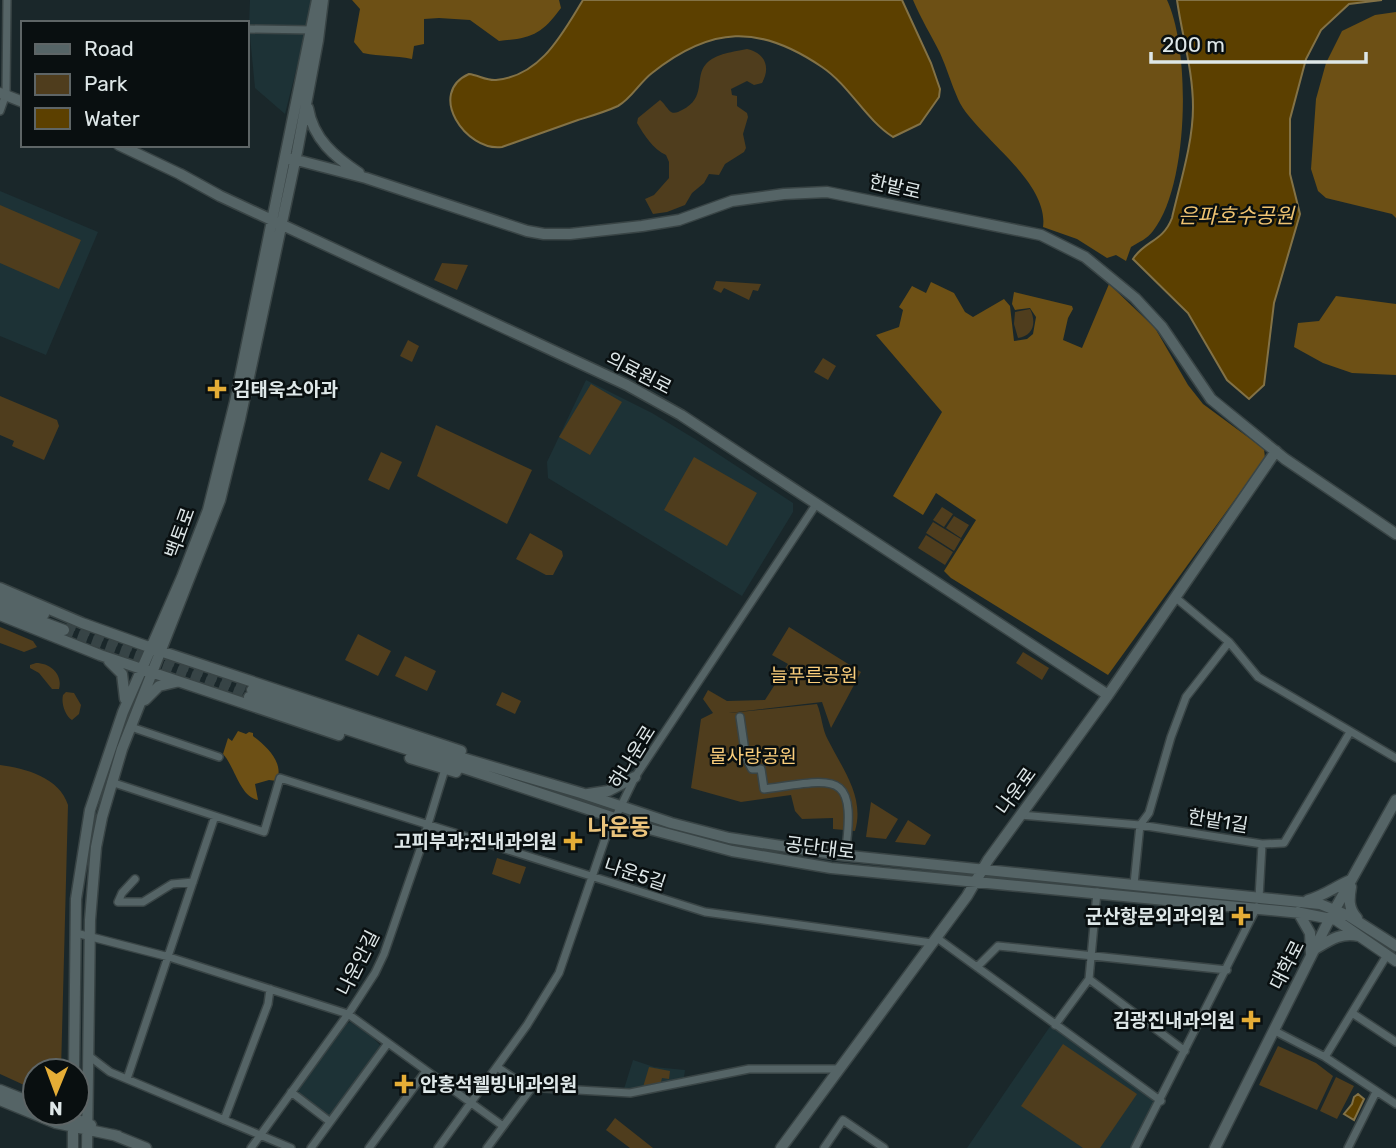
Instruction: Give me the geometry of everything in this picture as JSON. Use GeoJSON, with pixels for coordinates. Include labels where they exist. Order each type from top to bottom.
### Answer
{"type":"FeatureCollection","features":[{"type":"Feature","properties":{"kind":"street"},"geometry":{"type":"LineString","coordinates":[[0,111],[7,0]]}},
{"type":"Feature","properties":{"kind":"street","name":"백토로"},"geometry":{"type":"LineString","coordinates":[[290,158],[308,93],[317,0]]}},
{"type":"Feature","properties":{"kind":"street","name":"백토로"},"geometry":{"type":"LineString","coordinates":[[74,1057],[76,899],[90,810],[124,712],[155,650],[208,510],[276,221],[323,0]]}},
{"type":"Feature","properties":{"kind":"street"},"geometry":{"type":"LineString","coordinates":[[248,29],[315,31]]}},
{"type":"Feature","properties":{"kind":"street"},"geometry":{"type":"LineString","coordinates":[[3,93],[21,101]]}},
{"type":"Feature","properties":{"kind":"street"},"geometry":{"type":"LineString","coordinates":[[308,93],[310,117],[323,143],[333,155],[366,178]]}},
{"type":"Feature","properties":{"kind":"street","name":"의료원로"},"geometry":{"type":"LineString","coordinates":[[123,147],[220,196],[627,385],[681,415],[1108,695]]}},
{"type":"Feature","properties":{"kind":"street","name":"한밭로"},"geometry":{"type":"LineString","coordinates":[[290,158],[366,178],[544,234],[570,234],[642,226],[679,220],[732,201],[828,191],[1041,235],[1078,252],[1119,283],[1161,327],[1211,399],[1276,451],[1396,534]]}},
{"type":"Feature","properties":{"kind":"street","name":"백토로"},"geometry":{"type":"LineString","coordinates":[[155,650],[176,612],[220,500],[240,419],[276,221]]}},
{"type":"Feature","properties":{"kind":"street","name":"나운로"},"geometry":{"type":"LineString","coordinates":[[782,1148],[935,940],[1276,451]]}},
{"type":"Feature","properties":{"kind":"street","name":"하나운로"},"geometry":{"type":"LineString","coordinates":[[438,1148],[544,1000],[559,973],[605,839],[635,777],[817,503]]}},
{"type":"Feature","properties":{"kind":"street"},"geometry":{"type":"LineString","coordinates":[[0,588],[155,650],[434,741],[581,793],[608,791],[635,777]]}},
{"type":"Feature","properties":{"kind":"street"},"geometry":{"type":"LineString","coordinates":[[0,596],[65,627],[0,606]]}},
{"type":"Feature","properties":{"kind":"street"},"geometry":{"type":"LineString","coordinates":[[1176,598],[1229,642],[1258,677],[1396,758]]}},
{"type":"Feature","properties":{"kind":"street"},"geometry":{"type":"LineString","coordinates":[[176,612],[171,630],[172,645],[178,655],[191,662]]}},
{"type":"Feature","properties":{"kind":"street"},"geometry":{"type":"LineString","coordinates":[[0,615],[146,671],[444,769],[555,797]]}},
{"type":"Feature","properties":{"kind":"street"},"geometry":{"type":"LineString","coordinates":[[1134,884],[1140,825],[1149,813],[1186,697],[1229,642]]}},
{"type":"Feature","properties":{"kind":"street"},"geometry":{"type":"LineString","coordinates":[[80,647],[115,665],[122,674],[125,690],[124,712]]}},
{"type":"Feature","properties":{"kind":"street","name":"백토로"},"geometry":{"type":"LineString","coordinates":[[88,1055],[90,936],[96,847],[111,782],[132,724],[146,671]]}},
{"type":"Feature","properties":{"kind":"street"},"geometry":{"type":"LineString","coordinates":[[182,682],[167,682],[155,688],[132,724],[219,757]]}},
{"type":"Feature","properties":{"kind":"street","name":"공단대로"},"geometry":{"type":"LineString","coordinates":[[1258,902],[1097,892],[831,868],[783,861],[683,839],[615,818],[351,732],[251,694],[581,793],[671,823],[729,838],[845,856],[1134,884],[1298,907],[1333,913],[1362,924],[1395,942]]}},
{"type":"Feature","properties":{"kind":"street"},"geometry":{"type":"LineString","coordinates":[[740,717],[746,758],[752,769],[761,769],[764,789],[821,781],[835,784],[845,794],[850,813],[845,856]]}},
{"type":"Feature","properties":{"kind":"street","name":"한밭1길"},"geometry":{"type":"LineString","coordinates":[[1020,815],[1140,825],[1262,844],[1284,843],[1350,732]]}},
{"type":"Feature","properties":{"kind":"street","name":"나운안길"},"geometry":{"type":"LineString","coordinates":[[251,1148],[375,974],[428,825],[444,769]]}},
{"type":"Feature","properties":{"kind":"street","name":"나운5길"},"geometry":{"type":"LineString","coordinates":[[215,816],[264,832],[280,778],[705,912],[935,940]]}},
{"type":"Feature","properties":{"kind":"street"},"geometry":{"type":"LineString","coordinates":[[111,782],[215,816],[127,1079]]}},
{"type":"Feature","properties":{"kind":"street","name":"대학로"},"geometry":{"type":"LineString","coordinates":[[1215,1148],[1333,913],[1396,800]]}},
{"type":"Feature","properties":{"kind":"street"},"geometry":{"type":"LineString","coordinates":[[1135,1148],[1227,970],[1258,902],[1262,844]]}},
{"type":"Feature","properties":{"kind":"street"},"geometry":{"type":"LineString","coordinates":[[1353,877],[1298,907],[1310,933],[1313,952],[1333,938],[1347,934],[1363,937]]}},
{"type":"Feature","properties":{"kind":"street"},"geometry":{"type":"LineString","coordinates":[[1353,877],[1350,911],[1362,924]]}},
{"type":"Feature","properties":{"kind":"street"},"geometry":{"type":"LineString","coordinates":[[135,879],[122,892],[118,902],[144,902],[172,884],[193,882]]}},
{"type":"Feature","properties":{"kind":"street"},"geometry":{"type":"LineString","coordinates":[[1055,1025],[1089,979],[1097,892]]}},
{"type":"Feature","properties":{"kind":"street","name":"공단대로"},"geometry":{"type":"LineString","coordinates":[[1333,913],[1396,961]]}},
{"type":"Feature","properties":{"kind":"street"},"geometry":{"type":"LineString","coordinates":[[76,933],[169,957],[348,1014],[503,1126]]}},
{"type":"Feature","properties":{"kind":"street"},"geometry":{"type":"LineString","coordinates":[[935,940],[977,967],[1161,1101]]}},
{"type":"Feature","properties":{"kind":"street"},"geometry":{"type":"LineString","coordinates":[[977,967],[998,946],[1227,970]]}},
{"type":"Feature","properties":{"kind":"street"},"geometry":{"type":"LineString","coordinates":[[1325,1057],[1387,955]]}},
{"type":"Feature","properties":{"kind":"street"},"geometry":{"type":"LineString","coordinates":[[1089,979],[1185,1051]]}},
{"type":"Feature","properties":{"kind":"street"},"geometry":{"type":"LineString","coordinates":[[225,1120],[268,1004],[270,989]]}},
{"type":"Feature","properties":{"kind":"street"},"geometry":{"type":"LineString","coordinates":[[1352,1013],[1396,1042]]}},
{"type":"Feature","properties":{"kind":"street"},"geometry":{"type":"LineString","coordinates":[[1273,1030],[1325,1057],[1396,1104]]}},
{"type":"Feature","properties":{"kind":"street"},"geometry":{"type":"LineString","coordinates":[[311,1148],[388,1043]]}},
{"type":"Feature","properties":{"kind":"street"},"geometry":{"type":"LineString","coordinates":[[88,1055],[98,1065],[127,1079],[291,1148]]}},
{"type":"Feature","properties":{"kind":"street"},"geometry":{"type":"LineString","coordinates":[[497,1067],[515,1079],[543,1088],[630,1093],[749,1069],[839,1069]]}},
{"type":"Feature","properties":{"kind":"street"},"geometry":{"type":"LineString","coordinates":[[369,1148],[426,1071]]}},
{"type":"Feature","properties":{"kind":"street"},"geometry":{"type":"LineString","coordinates":[[487,1148],[533,1086]]}},
{"type":"Feature","properties":{"kind":"street"},"geometry":{"type":"LineString","coordinates":[[0,1090],[21,1099]]}},
{"type":"Feature","properties":{"kind":"street"},"geometry":{"type":"LineString","coordinates":[[291,1092],[329,1121]]}},
{"type":"Feature","properties":{"kind":"street"},"geometry":{"type":"LineString","coordinates":[[1348,1148],[1376,1092]]}},
{"type":"Feature","properties":{"kind":"street"},"geometry":{"type":"LineString","coordinates":[[0,1101],[21,1110]]}},
{"type":"Feature","properties":{"kind":"street"},"geometry":{"type":"LineString","coordinates":[[824,1148],[843,1120],[884,1148]]}},
{"type":"Feature","properties":{"kind":"street"},"geometry":{"type":"LineString","coordinates":[[73,1127],[73,1148]]}},
{"type":"Feature","properties":{"kind":"street"},"geometry":{"type":"LineString","coordinates":[[87,1127],[146,1148]]}},
{"type":"Feature","properties":{"kind":"street","name":"백토로"},"geometry":{"type":"LineString","coordinates":[[87,1127],[87,1148]]}},
{"type":"Feature","properties":{"kind":"shaded area"},"geometry":{"type":"Polygon","coordinates":[[[250,0],[312,0],[313,3],[285,114],[255,88],[249,26],[250,0]]]}},
{"type":"Feature","properties":{"kind":"shaded area"},"geometry":{"type":"Polygon","coordinates":[[[352,0],[559,0],[561,8],[548,24],[535,34],[499,41],[470,20],[424,19],[424,44],[414,46],[412,59],[363,53],[354,42],[360,9],[352,0]]]}},
{"type":"Feature","properties":{"kind":"shaded area"},"geometry":{"type":"Polygon","coordinates":[[[913,0],[1167,0],[1175,23],[1183,84],[1180,152],[1165,210],[1151,234],[1131,247],[1126,261],[1116,255],[1107,258],[1077,239],[1043,227],[1043,214],[1032,188],[960,103],[940,53],[913,0]]]}},
{"type":"Feature","properties":{"kind":"shaded area"},"geometry":{"type":"Polygon","coordinates":[[[1396,12],[1396,218],[1392,214],[1326,198],[1318,191],[1311,169],[1316,99],[1326,63],[1342,31],[1375,15],[1396,12]]]}},
{"type":"Feature","properties":{"kind":"shaded area"},"geometry":{"type":"Polygon","coordinates":[[[0,191],[98,232],[46,355],[0,336],[0,191]]]}},
{"type":"Feature","properties":{"kind":"shaded area"},"geometry":{"type":"Polygon","coordinates":[[[931,282],[954,293],[965,312],[973,317],[1004,299],[1010,306],[1014,341],[1027,339],[1033,334],[1036,317],[1030,308],[1015,310],[1012,304],[1014,292],[1072,306],[1063,340],[1082,348],[1109,284],[1155,328],[1188,385],[1203,404],[1264,449],[1265,458],[1108,675],[951,578],[944,571],[976,520],[936,493],[923,515],[893,496],[942,412],[876,335],[899,327],[903,310],[899,307],[912,286],[926,293],[931,282]]]}},
{"type":"Feature","properties":{"kind":"shaded area"},"geometry":{"type":"Polygon","coordinates":[[[1336,296],[1396,304],[1396,375],[1352,373],[1323,363],[1294,347],[1298,323],[1319,321],[1336,296]]]}},
{"type":"Feature","properties":{"kind":"shaded area"},"geometry":{"type":"Polygon","coordinates":[[[586,380],[652,413],[793,503],[793,512],[742,596],[548,478],[547,462],[586,380]]]}},
{"type":"Feature","properties":{"kind":"shaded area"},"geometry":{"type":"Polygon","coordinates":[[[238,731],[253,733],[276,761],[279,774],[277,781],[255,784],[258,800],[242,788],[223,754],[228,738],[232,741],[238,731]]]}},
{"type":"Feature","properties":{"kind":"shaded area"},"geometry":{"type":"Polygon","coordinates":[[[350,1022],[382,1047],[329,1117],[297,1091],[345,1025],[350,1022]]]}},
{"type":"Feature","properties":{"kind":"shaded area"},"geometry":{"type":"Polygon","coordinates":[[[1051,1025],[1157,1100],[1131,1148],[967,1148],[1051,1025]]]}},
{"type":"Feature","properties":{"kind":"shaded area"},"geometry":{"type":"Polygon","coordinates":[[[633,1060],[654,1067],[685,1070],[684,1077],[637,1089],[624,1089],[633,1060]]]}},
{"type":"Feature","properties":{"kind":"green space"},"geometry":{"type":"Polygon","coordinates":[[[747,49],[762,57],[766,72],[762,83],[754,85],[747,81],[731,89],[732,95],[737,96],[737,106],[747,113],[748,117],[743,134],[746,148],[744,152],[725,164],[719,175],[709,174],[685,205],[653,214],[645,199],[654,195],[669,178],[669,162],[666,155],[646,137],[637,123],[638,118],[660,100],[675,113],[690,105],[695,100],[703,69],[710,60],[747,49]]]}},
{"type":"Feature","properties":{"kind":"green space"},"geometry":{"type":"Polygon","coordinates":[[[0,205],[81,240],[59,289],[0,263],[0,205]]]}},
{"type":"Feature","properties":{"kind":"green space"},"geometry":{"type":"Polygon","coordinates":[[[442,263],[468,265],[457,290],[434,280],[442,263]]]}},
{"type":"Feature","properties":{"kind":"green space"},"geometry":{"type":"Polygon","coordinates":[[[716,281],[761,284],[758,291],[753,290],[749,300],[724,288],[721,293],[713,289],[716,281]]]}},
{"type":"Feature","properties":{"kind":"green space"},"geometry":{"type":"Polygon","coordinates":[[[1030,309],[1032,328],[1027,335],[1018,338],[1014,324],[1015,312],[1030,309]]]}},
{"type":"Feature","properties":{"kind":"green space"},"geometry":{"type":"Polygon","coordinates":[[[408,340],[419,346],[412,362],[400,356],[408,340]]]}},
{"type":"Feature","properties":{"kind":"green space"},"geometry":{"type":"Polygon","coordinates":[[[823,358],[836,366],[828,380],[814,372],[823,358]]]}},
{"type":"Feature","properties":{"kind":"green space"},"geometry":{"type":"Polygon","coordinates":[[[591,384],[622,402],[590,455],[559,437],[591,384]]]}},
{"type":"Feature","properties":{"kind":"green space"},"geometry":{"type":"Polygon","coordinates":[[[0,396],[57,420],[59,426],[44,460],[12,446],[14,441],[0,435],[0,396]]]}},
{"type":"Feature","properties":{"kind":"green space"},"geometry":{"type":"Polygon","coordinates":[[[436,425],[532,470],[507,524],[417,476],[436,425]]]}},
{"type":"Feature","properties":{"kind":"green space"},"geometry":{"type":"Polygon","coordinates":[[[381,452],[402,462],[389,490],[368,480],[381,452]]]}},
{"type":"Feature","properties":{"kind":"green space"},"geometry":{"type":"Polygon","coordinates":[[[694,457],[757,493],[727,546],[664,510],[694,457]]]}},
{"type":"Feature","properties":{"kind":"green space"},"geometry":{"type":"Polygon","coordinates":[[[942,507],[953,514],[944,527],[933,520],[942,507]]]}},
{"type":"Feature","properties":{"kind":"green space"},"geometry":{"type":"Polygon","coordinates":[[[954,516],[969,525],[961,538],[946,528],[954,516]]]}},
{"type":"Feature","properties":{"kind":"green space"},"geometry":{"type":"Polygon","coordinates":[[[933,522],[961,539],[954,551],[926,533],[933,522]]]}},
{"type":"Feature","properties":{"kind":"green space"},"geometry":{"type":"Polygon","coordinates":[[[530,533],[562,551],[563,556],[553,575],[546,575],[516,559],[530,533]]]}},
{"type":"Feature","properties":{"kind":"green space"},"geometry":{"type":"Polygon","coordinates":[[[926,535],[953,552],[945,565],[918,548],[926,535]]]}},
{"type":"Feature","properties":{"kind":"green space"},"geometry":{"type":"Polygon","coordinates":[[[0,627],[33,641],[37,647],[24,652],[0,643],[0,627]]]}},
{"type":"Feature","properties":{"kind":"green space","name":"물사랑공원"},"geometry":{"type":"Polygon","coordinates":[[[789,627],[861,672],[831,728],[822,702],[729,713],[817,704],[826,736],[855,795],[855,831],[833,829],[833,818],[802,819],[795,811],[791,795],[741,802],[691,788],[701,719],[713,713],[703,699],[708,690],[727,701],[765,700],[788,664],[772,655],[789,627]]]}},
{"type":"Feature","properties":{"kind":"green space"},"geometry":{"type":"Polygon","coordinates":[[[358,634],[391,651],[378,676],[345,660],[358,634]]]}},
{"type":"Feature","properties":{"kind":"green space"},"geometry":{"type":"Polygon","coordinates":[[[1023,652],[1049,668],[1042,680],[1016,663],[1023,652]]]}},
{"type":"Feature","properties":{"kind":"green space"},"geometry":{"type":"Polygon","coordinates":[[[405,656],[436,671],[427,691],[395,676],[405,656]]]}},
{"type":"Feature","properties":{"kind":"green space"},"geometry":{"type":"Polygon","coordinates":[[[36,663],[55,671],[59,679],[59,689],[52,689],[39,673],[30,668],[30,665],[36,663]]]}},
{"type":"Feature","properties":{"kind":"green space"},"geometry":{"type":"Polygon","coordinates":[[[66,692],[74,693],[81,705],[79,714],[72,720],[67,716],[63,705],[63,695],[66,692]]]}},
{"type":"Feature","properties":{"kind":"green space"},"geometry":{"type":"Polygon","coordinates":[[[502,692],[521,701],[515,714],[496,705],[502,692]]]}},
{"type":"Feature","properties":{"kind":"green space"},"geometry":{"type":"Polygon","coordinates":[[[0,765],[30,772],[50,781],[64,796],[68,805],[61,1057],[21,1057],[21,1084],[0,1074],[0,765]]]}},
{"type":"Feature","properties":{"kind":"green space"},"geometry":{"type":"Polygon","coordinates":[[[871,802],[898,819],[886,839],[866,837],[871,802]]]}},
{"type":"Feature","properties":{"kind":"green space"},"geometry":{"type":"Polygon","coordinates":[[[908,820],[931,835],[925,845],[895,842],[908,820]]]}},
{"type":"Feature","properties":{"kind":"green space"},"geometry":{"type":"Polygon","coordinates":[[[497,858],[526,867],[520,884],[492,874],[497,858]]]}},
{"type":"Feature","properties":{"kind":"green space"},"geometry":{"type":"Polygon","coordinates":[[[1063,1044],[1137,1094],[1100,1148],[1083,1148],[1021,1106],[1063,1044]]]}},
{"type":"Feature","properties":{"kind":"green space"},"geometry":{"type":"Polygon","coordinates":[[[1278,1046],[1316,1063],[1333,1076],[1317,1110],[1259,1085],[1278,1046]]]}},
{"type":"Feature","properties":{"kind":"green space"},"geometry":{"type":"Polygon","coordinates":[[[649,1067],[670,1071],[669,1079],[662,1078],[661,1082],[643,1087],[649,1067]]]}},
{"type":"Feature","properties":{"kind":"green space"},"geometry":{"type":"Polygon","coordinates":[[[1336,1077],[1354,1086],[1337,1119],[1320,1111],[1336,1077]]]}},
{"type":"Feature","properties":{"kind":"green space"},"geometry":{"type":"Polygon","coordinates":[[[615,1118],[653,1148],[630,1148],[606,1130],[615,1118]]]}},
{"type":"Feature","properties":{"kind":"water"},"geometry":{"type":"Polygon","coordinates":[[[583,0],[902,0],[931,63],[940,89],[939,97],[920,124],[893,137],[822,67],[777,43],[736,36],[715,39],[674,57],[648,77],[623,103],[603,112],[502,147],[488,146],[464,131],[451,107],[451,94],[457,83],[469,74],[496,80],[526,71],[549,51],[583,0]]]}},
{"type":"Feature","properties":{"kind":"water","name":"은파호수공원"},"geometry":{"type":"Polygon","coordinates":[[[1177,0],[1382,0],[1349,4],[1321,30],[1306,59],[1290,119],[1290,174],[1300,214],[1274,303],[1264,385],[1249,399],[1227,380],[1188,313],[1133,259],[1142,248],[1164,232],[1172,218],[1188,149],[1193,93],[1177,0]]]}},
{"type":"Feature","properties":{"kind":"water"},"geometry":{"type":"Polygon","coordinates":[[[1358,1094],[1364,1099],[1354,1120],[1344,1114],[1358,1094]]]}},
{"type":"Feature","properties":{"kind":"tunnel"},"geometry":{"type":"LineString","coordinates":[[67,623],[252,690]]}},
{"type":"Feature","properties":{"kind":"tunnel"},"geometry":{"type":"LineString","coordinates":[[64,630],[249,697]]}},
{"type":"Feature","properties":{"kind":"place","name":"김태욱소아과"},"geometry":{"type":"Point","coordinates":[217,389]}},
{"type":"Feature","properties":{"kind":"place","name":"고피부과;전내과의원"},"geometry":{"type":"Point","coordinates":[573,841]}},
{"type":"Feature","properties":{"kind":"place","name":"군산항문외과의원"},"geometry":{"type":"Point","coordinates":[1241,916]}},
{"type":"Feature","properties":{"kind":"place","name":"김광진내과의원"},"geometry":{"type":"Point","coordinates":[1251,1020]}},
{"type":"Feature","properties":{"kind":"place","name":"안홍석웰빙내과의원"},"geometry":{"type":"Point","coordinates":[404,1084]}},
{"type":"Feature","properties":{"kind":"district","name":"나운동"},"geometry":{"type":"Point","coordinates":[619,827]}},
{"type":"Feature","properties":{"kind":"park label","name":"늘푸른공원"},"geometry":{"type":"Point","coordinates":[814,675]}}]}
